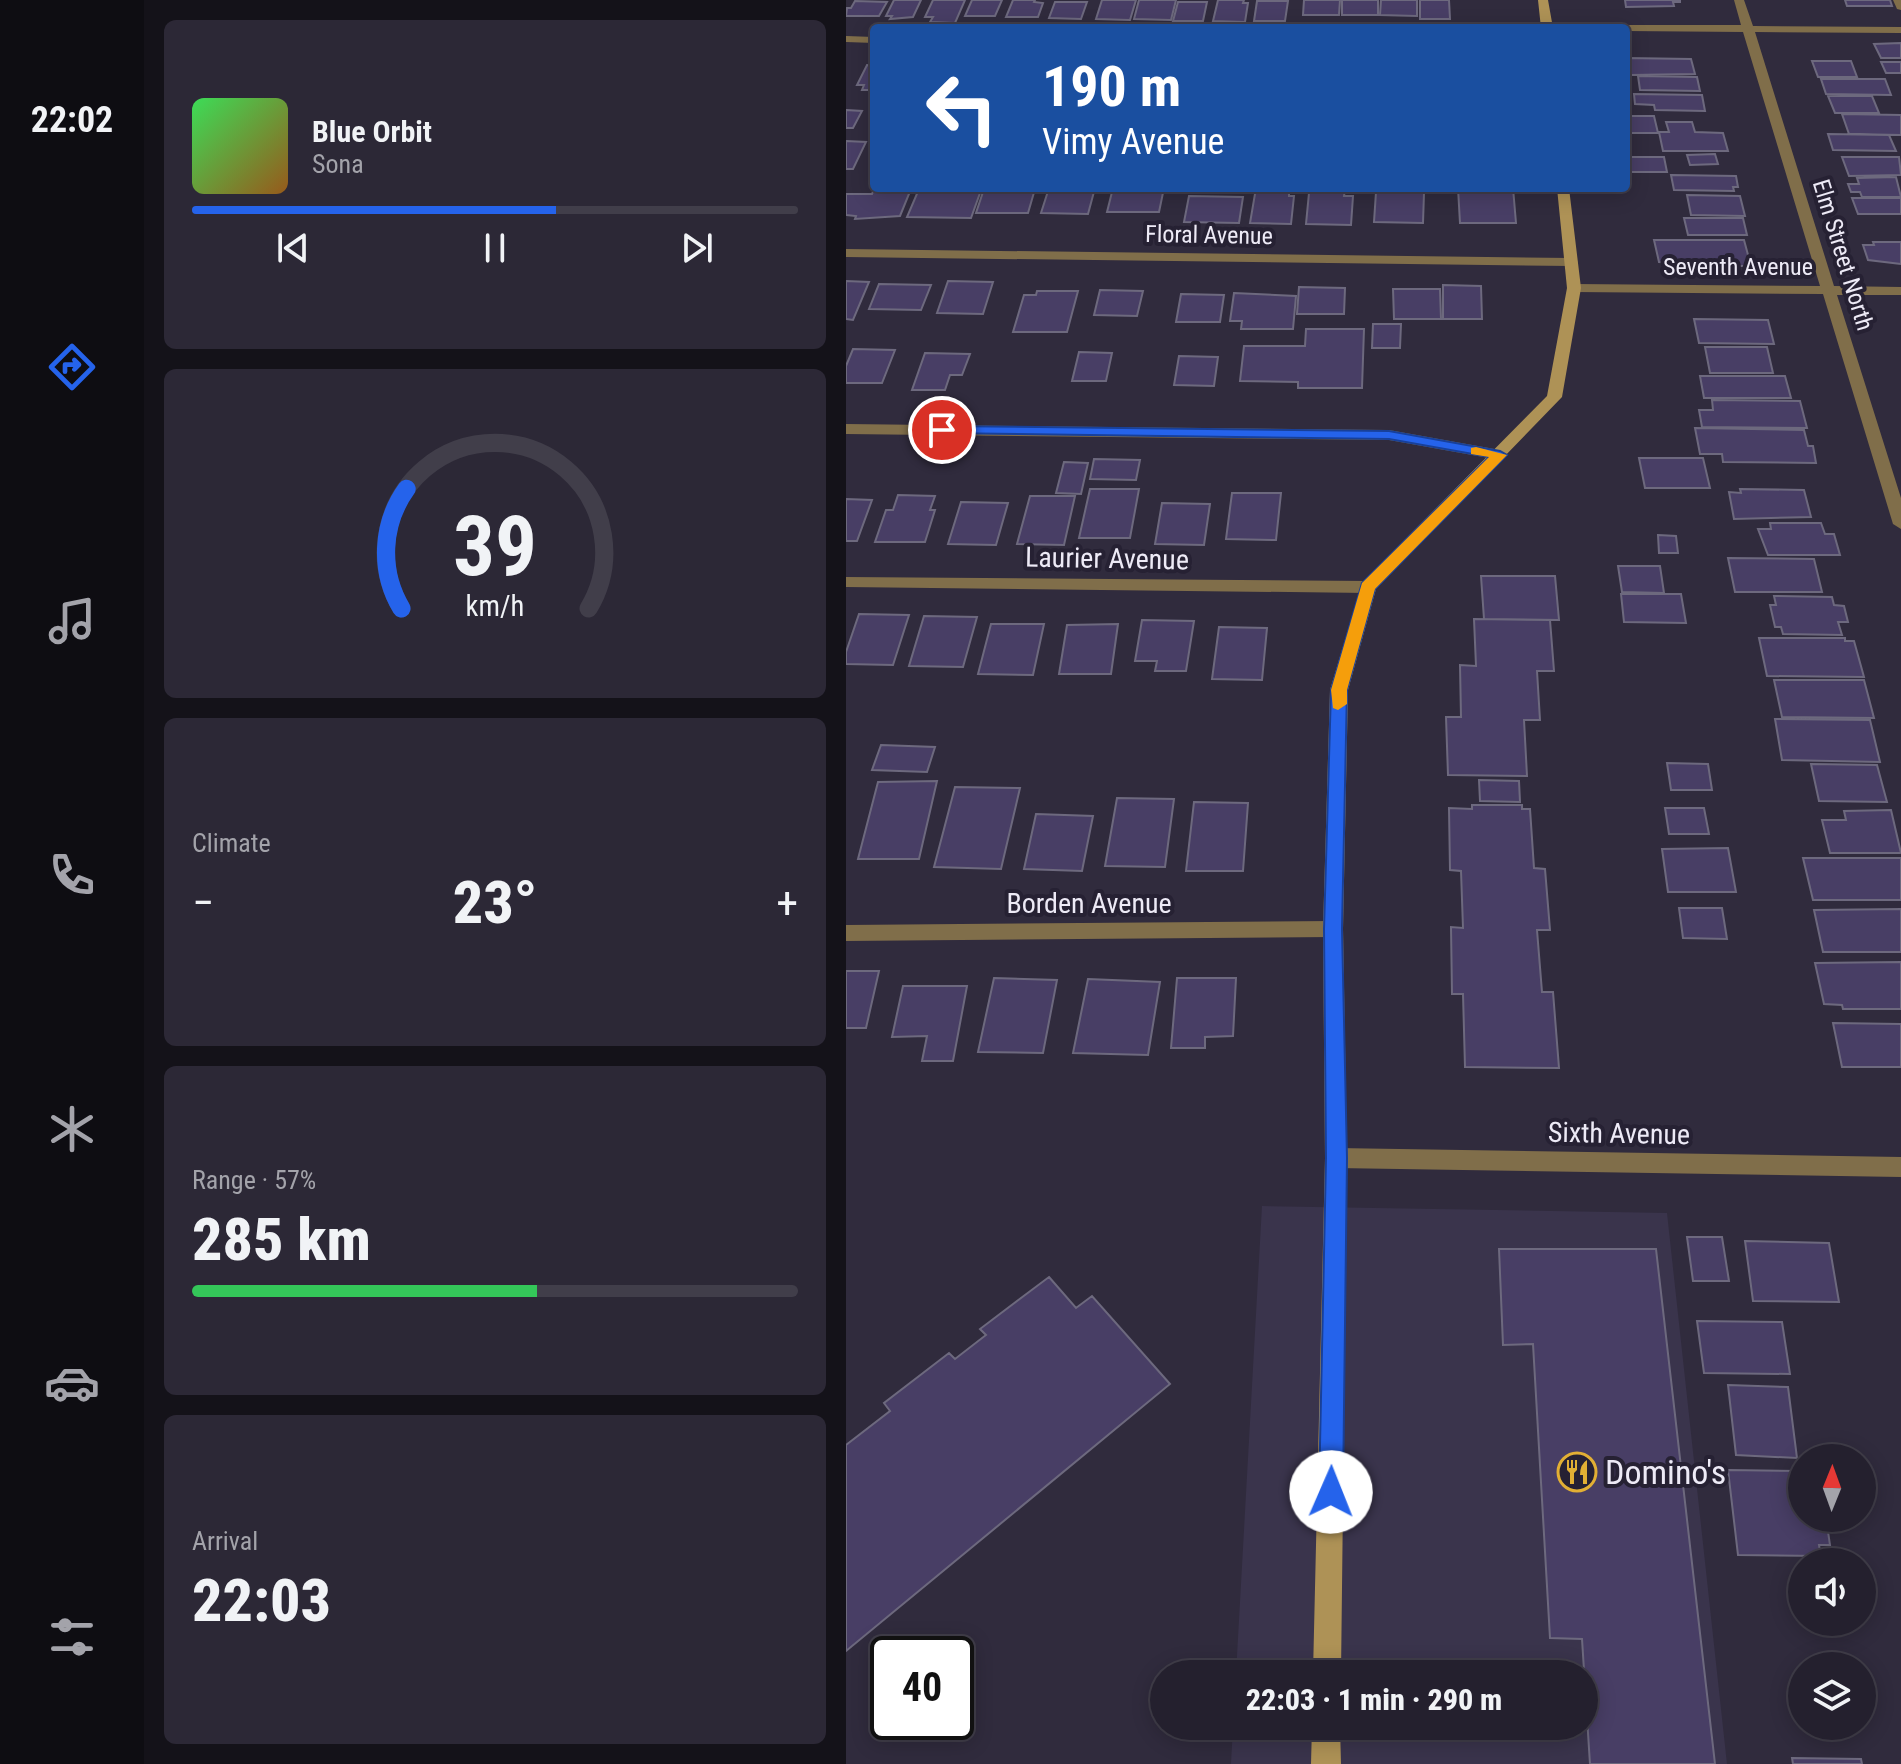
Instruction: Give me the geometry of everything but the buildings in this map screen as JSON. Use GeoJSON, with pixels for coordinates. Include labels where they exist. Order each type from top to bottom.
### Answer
{"type":"FeatureCollection","features":[{"type":"Feature","properties":{"kind":"street"},"geometry":{"type":"LineString","coordinates":[[1543,0],[1546,24]]}},
{"type":"Feature","properties":{"kind":"street","name":"Elm Street North"},"geometry":{"type":"LineString","coordinates":[[1739,0],[1901,524]]}},
{"type":"Feature","properties":{"kind":"street"},"geometry":{"type":"LineString","coordinates":[[1898,0],[1901,7]]}},
{"type":"Feature","properties":{"kind":"street"},"geometry":{"type":"LineString","coordinates":[[1630,28],[1901,30]]}},
{"type":"Feature","properties":{"kind":"street"},"geometry":{"type":"LineString","coordinates":[[846,39],[870,40]]}},
{"type":"Feature","properties":{"kind":"street"},"geometry":{"type":"LineString","coordinates":[[1327,1660],[1336,1158],[1333,929],[1339,690],[1368,587],[1554,397],[1574,288],[1563,192]]}},
{"type":"Feature","properties":{"kind":"street","name":"Floral Avenue"},"geometry":{"type":"LineString","coordinates":[[846,253],[1571,262]]}},
{"type":"Feature","properties":{"kind":"street","name":"Seventh Avenue"},"geometry":{"type":"LineString","coordinates":[[1574,288],[1901,291]]}},
{"type":"Feature","properties":{"kind":"street"},"geometry":{"type":"LineString","coordinates":[[846,429],[1389,435],[1500,455]]}},
{"type":"Feature","properties":{"kind":"street","name":"Laurier Avenue"},"geometry":{"type":"LineString","coordinates":[[846,582],[1368,587]]}},
{"type":"Feature","properties":{"kind":"street","name":"Borden Avenue"},"geometry":{"type":"LineString","coordinates":[[846,933],[1333,929]]}},
{"type":"Feature","properties":{"kind":"street","name":"Sixth Avenue"},"geometry":{"type":"LineString","coordinates":[[1336,1158],[1901,1167]]}},
{"type":"Feature","properties":{"kind":"street"},"geometry":{"type":"LineString","coordinates":[[1326,1740],[1326,1764]]}},
{"type":"Feature","properties":{"kind":"shaded area"},"geometry":{"type":"Polygon","coordinates":[[[1262,1206],[1667,1213],[1727,1764],[1231,1764],[1232,1740],[1598,1740],[1598,1660],[1237,1660],[1262,1206]]]}},
{"type":"Feature","properties":{"kind":"slow traffic"},"geometry":{"type":"LineString","coordinates":[[1338,704],[1339,690],[1368,587],[1500,455],[1476,451]]}},
{"type":"Feature","properties":{"kind":"place","name":"Domino's"},"geometry":{"type":"Point","coordinates":[1577,1472]}},
{"type":"Feature","properties":{"kind":"route"},"geometry":{"type":"LineString","coordinates":[[942,430],[1389,435],[1500,455],[1368,587],[1339,690],[1333,929],[1336,1158],[1331,1492]]}}]}
